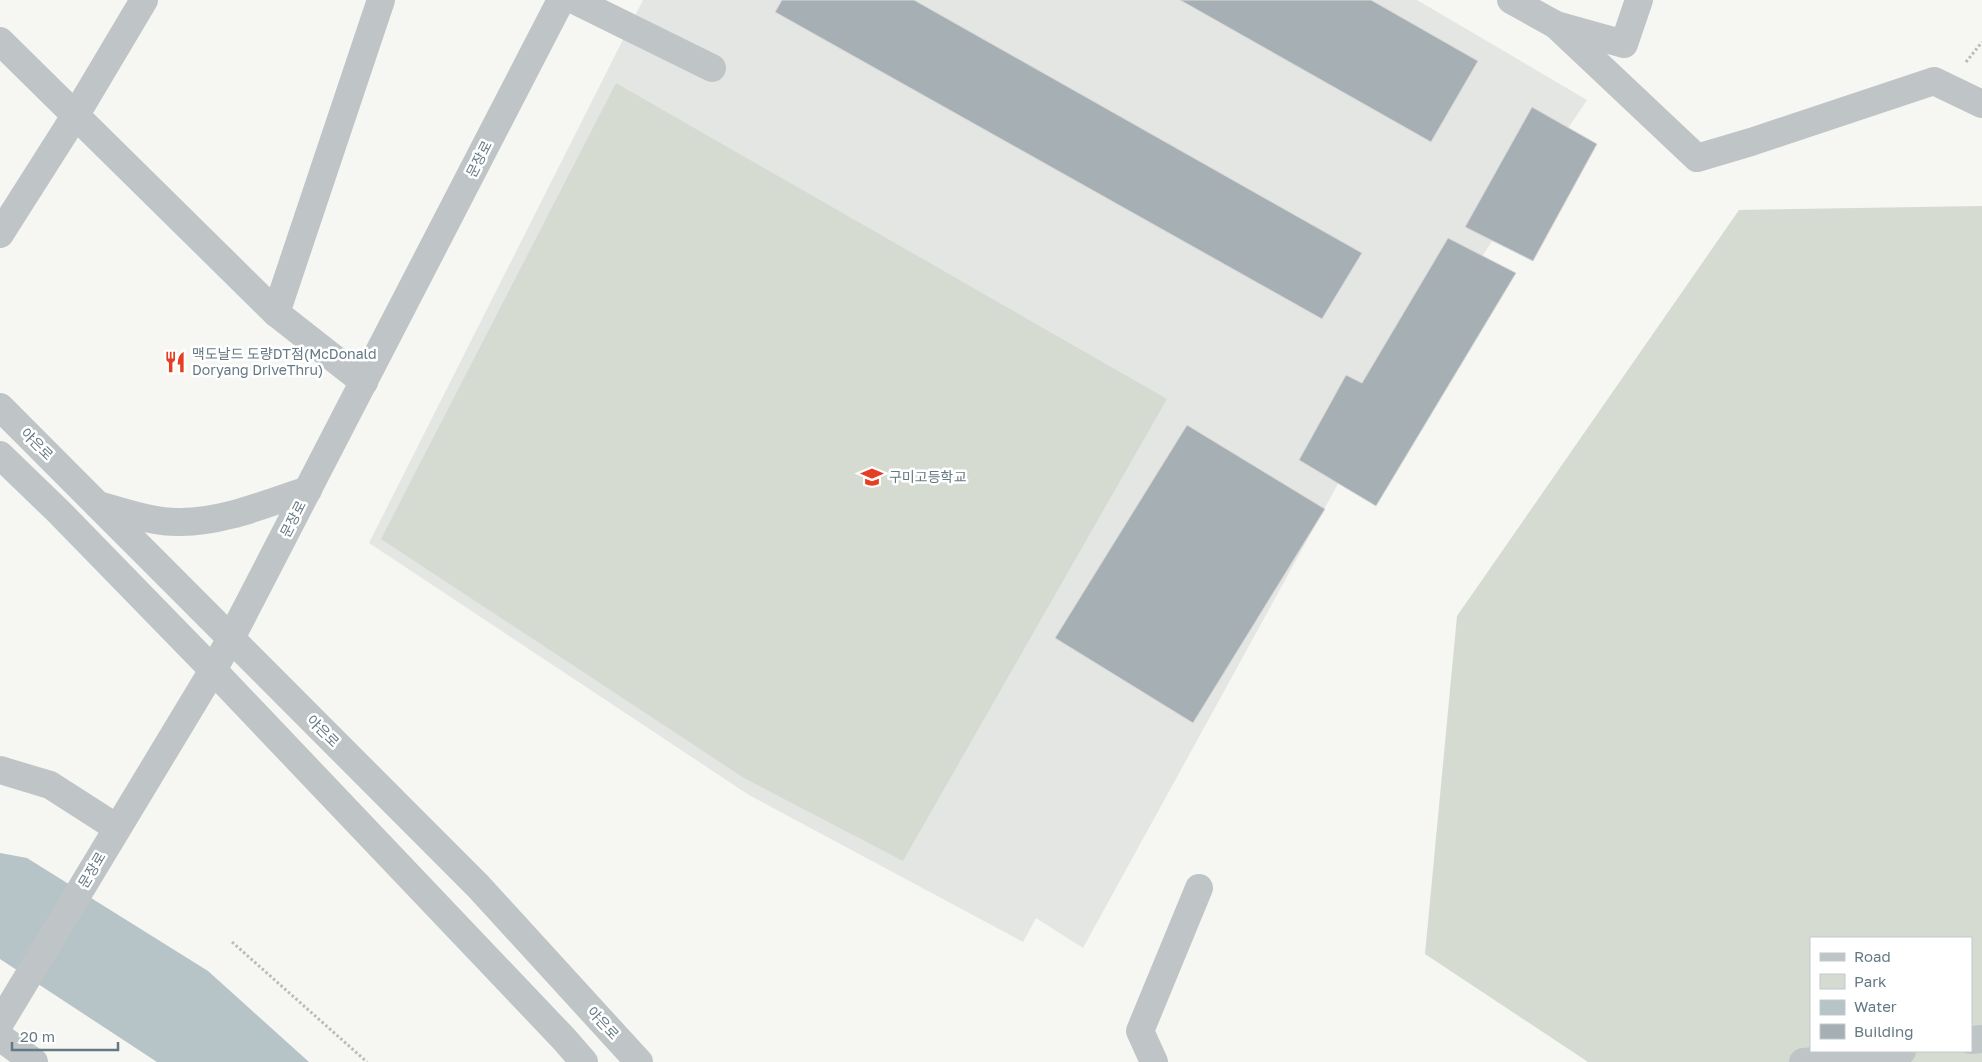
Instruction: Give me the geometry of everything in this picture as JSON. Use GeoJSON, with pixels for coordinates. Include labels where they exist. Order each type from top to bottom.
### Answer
{"type":"FeatureCollection","features":[{"type":"Feature","properties":{"kind":"street"},"geometry":{"type":"LineString","coordinates":[[0,234],[144,0]]}},
{"type":"Feature","properties":{"kind":"street"},"geometry":{"type":"LineString","coordinates":[[276,313],[381,0]]}},
{"type":"Feature","properties":{"kind":"street","name":"문장로"},"geometry":{"type":"LineString","coordinates":[[0,1023],[231,638],[561,0]]}},
{"type":"Feature","properties":{"kind":"street"},"geometry":{"type":"LineString","coordinates":[[574,0],[712,68]]}},
{"type":"Feature","properties":{"kind":"street"},"geometry":{"type":"LineString","coordinates":[[1512,0],[1556,25],[1697,158],[1752,142],[1934,81],[1982,104]]}},
{"type":"Feature","properties":{"kind":"street"},"geometry":{"type":"LineString","coordinates":[[1556,25],[1624,44],[1639,0]]}},
{"type":"Feature","properties":{"kind":"street"},"geometry":{"type":"LineString","coordinates":[[0,41],[276,313],[364,382]]}},
{"type":"Feature","properties":{"kind":"street","name":"야은로"},"geometry":{"type":"LineString","coordinates":[[0,407],[478,886],[639,1062]]}},
{"type":"Feature","properties":{"kind":"street"},"geometry":{"type":"LineString","coordinates":[[0,455],[59,512],[213,670],[584,1062]]}},
{"type":"Feature","properties":{"kind":"street"},"geometry":{"type":"LineString","coordinates":[[98,505],[150,518],[181,522],[222,517],[308,490]]}},
{"type":"Feature","properties":{"kind":"street"},"geometry":{"type":"LineString","coordinates":[[0,770],[50,785],[117,828]]}},
{"type":"Feature","properties":{"kind":"street"},"geometry":{"type":"LineString","coordinates":[[1154,1062],[1140,1030],[1199,888]]}},
{"type":"Feature","properties":{"kind":"street"},"geometry":{"type":"LineString","coordinates":[[0,1037],[34,1062]]}},
{"type":"Feature","properties":{"kind":"street"},"geometry":{"type":"LineString","coordinates":[[1803,1062],[1856,1058],[1895,1052]]}},
{"type":"Feature","properties":{"kind":"path"},"geometry":{"type":"LineString","coordinates":[[232,942],[367,1062]]}},
{"type":"Feature","properties":{"kind":"shaded area","name":"구미고등학교"},"geometry":{"type":"Polygon","coordinates":[[[643,0],[1417,0],[1587,100],[1378,411],[1083,948],[1036,918],[1023,942],[749,795],[369,543],[643,0]]]}},
{"type":"Feature","properties":{"kind":"green space"},"geometry":{"type":"Polygon","coordinates":[[[616,83],[1167,399],[903,861],[744,778],[381,539],[616,83]]]}},
{"type":"Feature","properties":{"kind":"green space"},"geometry":{"type":"Polygon","coordinates":[[[1982,206],[1982,1062],[1588,1062],[1425,954],[1457,616],[1739,210],[1982,206]]]}},
{"type":"Feature","properties":{"kind":"water"},"geometry":{"type":"Polygon","coordinates":[[[0,853],[27,858],[208,971],[309,1062],[157,1062],[0,959],[0,853]]]}},
{"type":"Feature","properties":{"kind":"building"},"geometry":{"type":"Polygon","coordinates":[[[782,0],[914,0],[1362,253],[1322,319],[775,12],[782,0]]]}},
{"type":"Feature","properties":{"kind":"building"},"geometry":{"type":"Polygon","coordinates":[[[1180,0],[1371,0],[1478,61],[1431,142],[1180,0]]]}},
{"type":"Feature","properties":{"kind":"building"},"geometry":{"type":"Polygon","coordinates":[[[1532,107],[1597,144],[1533,261],[1465,227],[1532,107]]]}},
{"type":"Feature","properties":{"kind":"building"},"geometry":{"type":"Polygon","coordinates":[[[1448,238],[1516,273],[1376,506],[1299,460],[1346,375],[1362,383],[1448,238]]]}},
{"type":"Feature","properties":{"kind":"building"},"geometry":{"type":"Polygon","coordinates":[[[1187,425],[1325,509],[1193,723],[1055,638],[1187,425]]]}},
{"type":"Feature","properties":{"kind":"place","name":"맥도날드 도량DT점(McDonald Doryang DriveThru)"},"geometry":{"type":"Point","coordinates":[175,362]}},
{"type":"Feature","properties":{"kind":"place","name":"구미고등학교"},"geometry":{"type":"Point","coordinates":[872,477]}}]}
